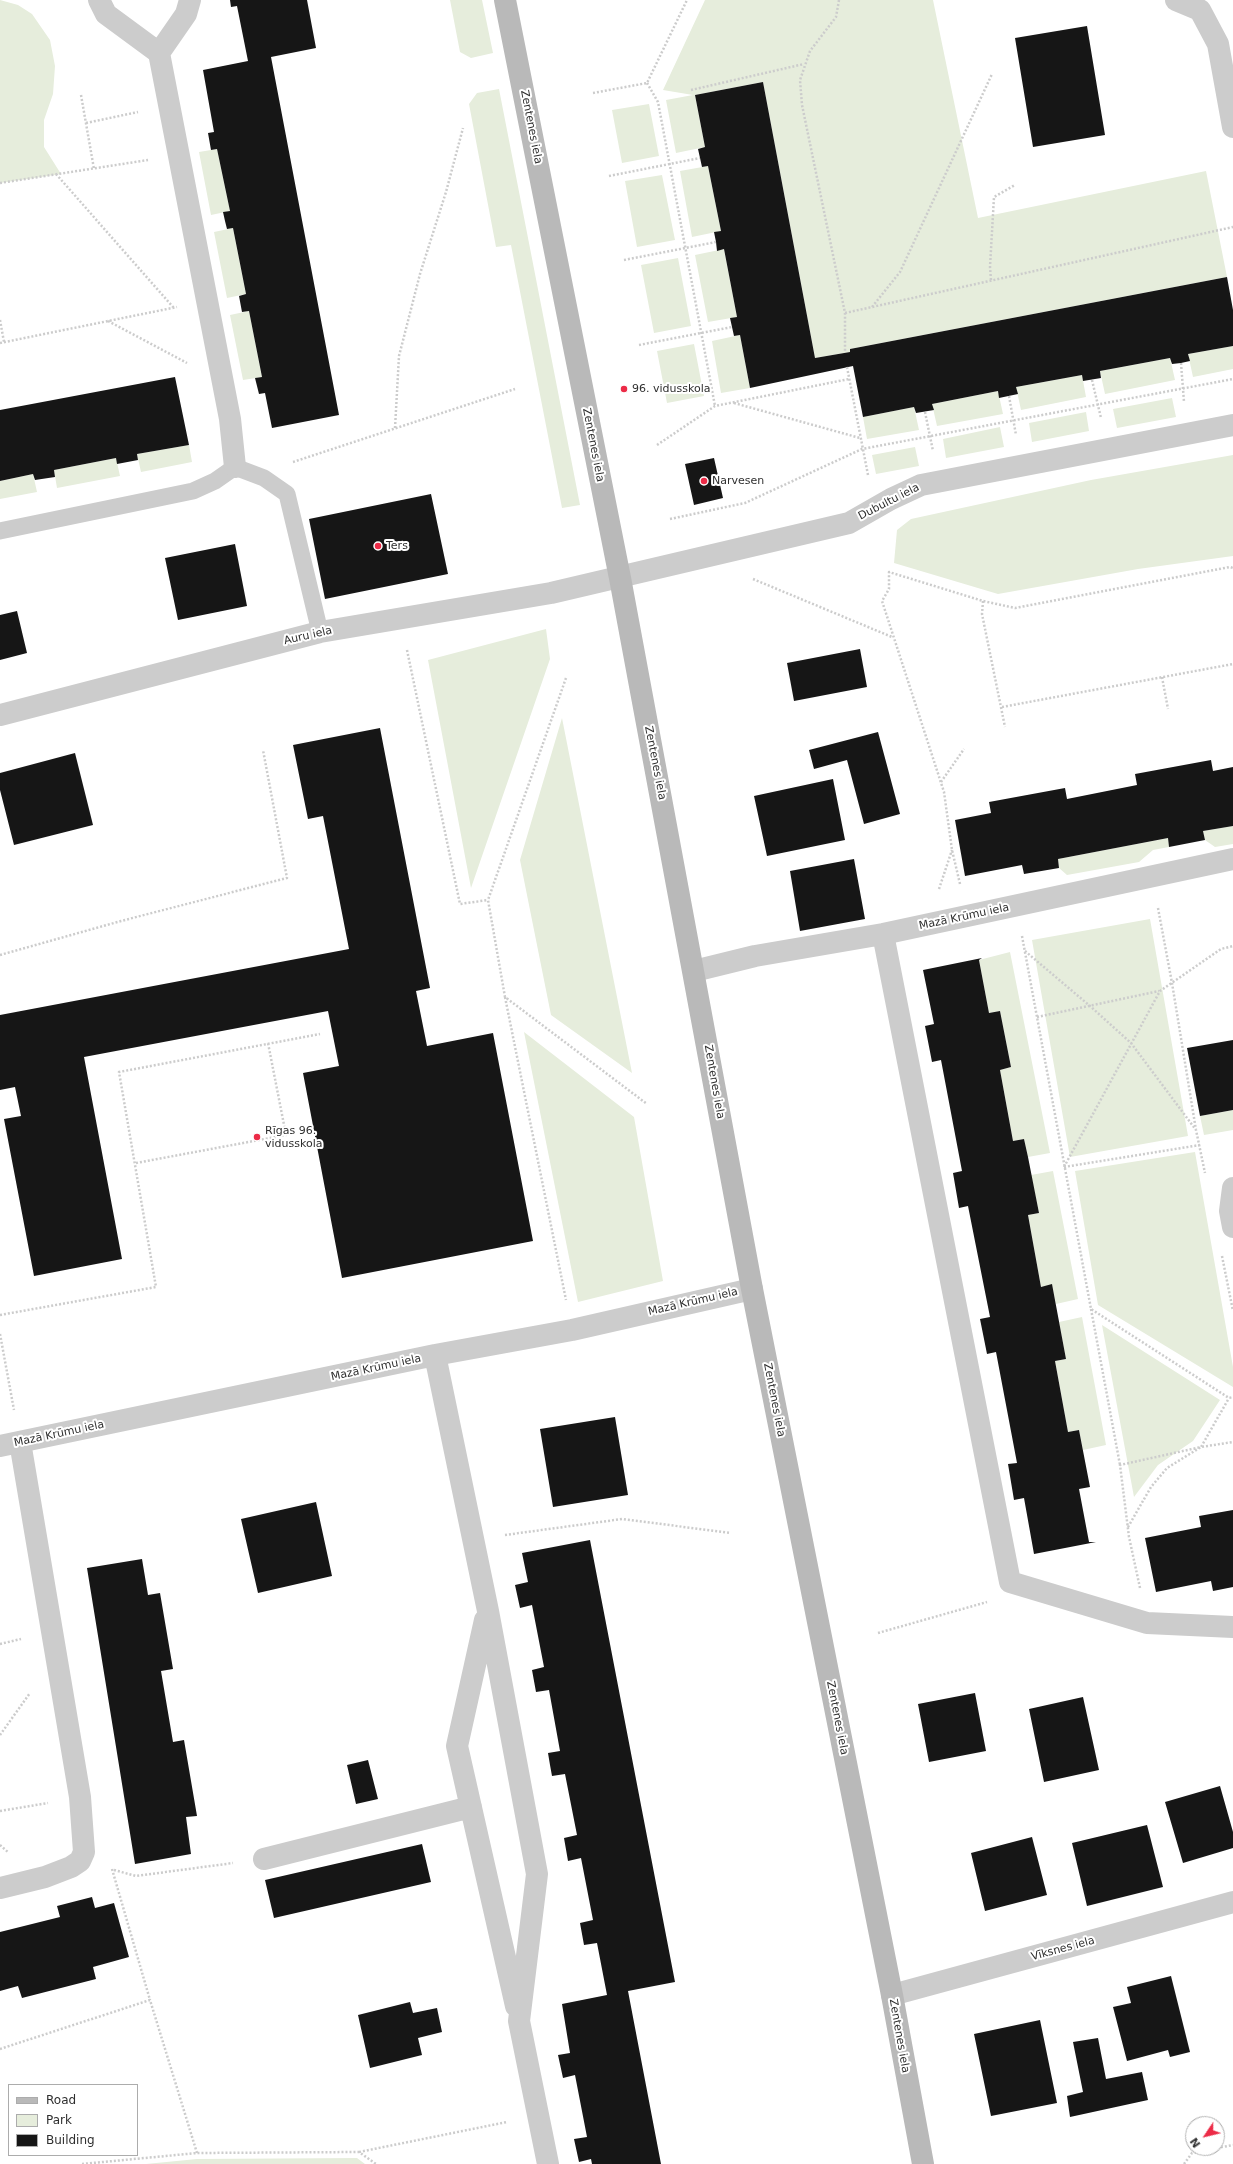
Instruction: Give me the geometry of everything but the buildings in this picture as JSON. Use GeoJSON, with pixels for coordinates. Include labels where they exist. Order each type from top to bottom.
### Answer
{"type":"FeatureCollection","features":[{"type":"Feature","properties":{"kind":"street"},"geometry":{"type":"LineString","coordinates":[[99,0],[106,14],[159,53],[230,419],[235,467]]}},
{"type":"Feature","properties":{"kind":"street"},"geometry":{"type":"LineString","coordinates":[[159,53],[186,14],[190,0]]}},
{"type":"Feature","properties":{"kind":"street","name":"Zentenes iela"},"geometry":{"type":"LineString","coordinates":[[505,0],[620,578],[752,1289],[892,1995],[923,2164]]}},
{"type":"Feature","properties":{"kind":"street"},"geometry":{"type":"LineString","coordinates":[[1176,0],[1200,10],[1218,44],[1233,127]]}},
{"type":"Feature","properties":{"kind":"street","name":"Dubultu iela"},"geometry":{"type":"LineString","coordinates":[[620,578],[701,557],[849,523],[921,485],[1233,426]]}},
{"type":"Feature","properties":{"kind":"street","name":"Auru iela"},"geometry":{"type":"LineString","coordinates":[[0,715],[320,632],[551,593],[620,578]]}},
{"type":"Feature","properties":{"kind":"street","name":"Mazā Krūmu iela"},"geometry":{"type":"LineString","coordinates":[[694,971],[755,956],[883,934],[1233,859]]}},
{"type":"Feature","properties":{"kind":"street"},"geometry":{"type":"LineString","coordinates":[[883,934],[1010,1582],[1147,1623],[1233,1627]]}},
{"type":"Feature","properties":{"kind":"street"},"geometry":{"type":"LineString","coordinates":[[1233,1188],[1230,1211],[1233,1227]]}},
{"type":"Feature","properties":{"kind":"street","name":"Mazā Krūmu iela"},"geometry":{"type":"LineString","coordinates":[[10,1444],[435,1355],[572,1330],[752,1289]]}},
{"type":"Feature","properties":{"kind":"street"},"geometry":{"type":"LineString","coordinates":[[435,1355],[472,1540],[488,1611],[537,1874],[520,2021]]}},
{"type":"Feature","properties":{"kind":"street"},"geometry":{"type":"LineString","coordinates":[[0,1888],[45,1877],[71,1867],[80,1861],[84,1852],[80,1797],[59,1675],[10,1444]]}},
{"type":"Feature","properties":{"kind":"street"},"geometry":{"type":"LineString","coordinates":[[488,1611],[457,1746],[520,2021],[548,2164]]}},
{"type":"Feature","properties":{"kind":"street"},"geometry":{"type":"LineString","coordinates":[[264,1859],[471,1807]]}},
{"type":"Feature","properties":{"kind":"street","name":"Vīksnes iela"},"geometry":{"type":"LineString","coordinates":[[892,1995],[1233,1902]]}},
{"type":"Feature","properties":{"kind":"lane"},"geometry":{"type":"LineString","coordinates":[[0,532],[193,490],[215,481],[235,467],[264,478],[287,494],[320,632]]}},
{"type":"Feature","properties":{"kind":"path"},"geometry":{"type":"LineString","coordinates":[[647,83],[687,0]]}},
{"type":"Feature","properties":{"kind":"path"},"geometry":{"type":"LineString","coordinates":[[839,0],[836,17],[810,51],[804,64],[800,80],[802,104],[845,313],[845,352]]}},
{"type":"Feature","properties":{"kind":"path"},"geometry":{"type":"LineString","coordinates":[[691,90],[804,64]]}},
{"type":"Feature","properties":{"kind":"path"},"geometry":{"type":"LineString","coordinates":[[872,307],[900,272],[992,74]]}},
{"type":"Feature","properties":{"kind":"path"},"geometry":{"type":"LineString","coordinates":[[593,93],[647,83]]}},
{"type":"Feature","properties":{"kind":"path"},"geometry":{"type":"LineString","coordinates":[[647,83],[658,102],[715,406]]}},
{"type":"Feature","properties":{"kind":"path"},"geometry":{"type":"LineString","coordinates":[[81,95],[94,169]]}},
{"type":"Feature","properties":{"kind":"path"},"geometry":{"type":"LineString","coordinates":[[86,122],[170,106]]}},
{"type":"Feature","properties":{"kind":"path"},"geometry":{"type":"LineString","coordinates":[[395,428],[399,356],[420,274],[446,192],[463,128]]}},
{"type":"Feature","properties":{"kind":"path"},"geometry":{"type":"LineString","coordinates":[[0,183],[179,156]]}},
{"type":"Feature","properties":{"kind":"path"},"geometry":{"type":"LineString","coordinates":[[609,176],[700,158]]}},
{"type":"Feature","properties":{"kind":"path"},"geometry":{"type":"LineString","coordinates":[[56,174],[174,308]]}},
{"type":"Feature","properties":{"kind":"path"},"geometry":{"type":"LineString","coordinates":[[991,280],[990,267],[994,197],[1015,185]]}},
{"type":"Feature","properties":{"kind":"path"},"geometry":{"type":"LineString","coordinates":[[845,313],[1233,227]]}},
{"type":"Feature","properties":{"kind":"path"},"geometry":{"type":"LineString","coordinates":[[624,260],[716,242]]}},
{"type":"Feature","properties":{"kind":"path"},"geometry":{"type":"LineString","coordinates":[[0,343],[207,301]]}},
{"type":"Feature","properties":{"kind":"path"},"geometry":{"type":"LineString","coordinates":[[0,320],[4,342]]}},
{"type":"Feature","properties":{"kind":"path"},"geometry":{"type":"LineString","coordinates":[[108,321],[222,382]]}},
{"type":"Feature","properties":{"kind":"path"},"geometry":{"type":"LineString","coordinates":[[639,345],[732,327]]}},
{"type":"Feature","properties":{"kind":"path"},"geometry":{"type":"LineString","coordinates":[[1181,363],[1182,389],[1190,434]]}},
{"type":"Feature","properties":{"kind":"path"},"geometry":{"type":"LineString","coordinates":[[847,366],[870,487],[878,507]]}},
{"type":"Feature","properties":{"kind":"path"},"geometry":{"type":"LineString","coordinates":[[657,445],[715,406],[850,379]]}},
{"type":"Feature","properties":{"kind":"path"},"geometry":{"type":"LineString","coordinates":[[670,519],[745,503],[862,449],[1233,379]]}},
{"type":"Feature","properties":{"kind":"path"},"geometry":{"type":"LineString","coordinates":[[1092,380],[1107,450]]}},
{"type":"Feature","properties":{"kind":"path"},"geometry":{"type":"LineString","coordinates":[[264,478],[300,459],[514,389]]}},
{"type":"Feature","properties":{"kind":"path"},"geometry":{"type":"LineString","coordinates":[[1009,396],[1022,466]]}},
{"type":"Feature","properties":{"kind":"path"},"geometry":{"type":"LineString","coordinates":[[732,402],[860,438]]}},
{"type":"Feature","properties":{"kind":"path"},"geometry":{"type":"LineString","coordinates":[[925,412],[939,482]]}},
{"type":"Feature","properties":{"kind":"path"},"geometry":{"type":"LineString","coordinates":[[701,557],[892,637]]}},
{"type":"Feature","properties":{"kind":"path"},"geometry":{"type":"LineString","coordinates":[[966,916],[952,850],[944,792],[892,637],[882,601],[888,589],[889,572],[1015,608],[1222,568],[1233,568]]}},
{"type":"Feature","properties":{"kind":"path"},"geometry":{"type":"LineString","coordinates":[[983,600],[982,614],[1005,727]]}},
{"type":"Feature","properties":{"kind":"path"},"geometry":{"type":"LineString","coordinates":[[400,619],[460,904],[488,900]]}},
{"type":"Feature","properties":{"kind":"path"},"geometry":{"type":"LineString","coordinates":[[1002,708],[1233,664]]}},
{"type":"Feature","properties":{"kind":"path"},"geometry":{"type":"LineString","coordinates":[[1162,677],[1168,709]]}},
{"type":"Feature","properties":{"kind":"path"},"geometry":{"type":"LineString","coordinates":[[566,678],[488,900],[505,997],[572,1330]]}},
{"type":"Feature","properties":{"kind":"path"},"geometry":{"type":"LineString","coordinates":[[940,782],[964,749]]}},
{"type":"Feature","properties":{"kind":"path"},"geometry":{"type":"LineString","coordinates":[[0,955],[121,920],[287,878],[263,750]]}},
{"type":"Feature","properties":{"kind":"path"},"geometry":{"type":"LineString","coordinates":[[938,894],[952,850]]}},
{"type":"Feature","properties":{"kind":"path"},"geometry":{"type":"LineString","coordinates":[[1064,1167],[1200,1145],[1196,1130],[1172,983],[1152,876]]}},
{"type":"Feature","properties":{"kind":"path"},"geometry":{"type":"LineString","coordinates":[[1006,908],[1022,937],[1120,1465],[1128,1527],[1147,1623]]}},
{"type":"Feature","properties":{"kind":"path"},"geometry":{"type":"LineString","coordinates":[[1037,1017],[1160,991],[1221,949],[1233,946]]}},
{"type":"Feature","properties":{"kind":"path"},"geometry":{"type":"LineString","coordinates":[[1024,951],[1090,1006],[1131,1043],[1196,1130]]}},
{"type":"Feature","properties":{"kind":"path"},"geometry":{"type":"LineString","coordinates":[[1064,1167],[1160,991]]}},
{"type":"Feature","properties":{"kind":"path"},"geometry":{"type":"LineString","coordinates":[[505,997],[647,1104]]}},
{"type":"Feature","properties":{"kind":"path"},"geometry":{"type":"LineString","coordinates":[[0,1315],[156,1287],[119,1072],[320,1034]]}},
{"type":"Feature","properties":{"kind":"path"},"geometry":{"type":"LineString","coordinates":[[136,1164],[286,1135],[268,1043]]}},
{"type":"Feature","properties":{"kind":"path"},"geometry":{"type":"LineString","coordinates":[[1090,1309],[1229,1398]]}},
{"type":"Feature","properties":{"kind":"path"},"geometry":{"type":"LineString","coordinates":[[0,1334],[10,1444]]}},
{"type":"Feature","properties":{"kind":"path"},"geometry":{"type":"LineString","coordinates":[[1128,1527],[1151,1487],[1167,1468],[1201,1447],[1229,1398],[1233,1397]]}},
{"type":"Feature","properties":{"kind":"path"},"geometry":{"type":"LineString","coordinates":[[1120,1465],[1201,1447],[1233,1442]]}},
{"type":"Feature","properties":{"kind":"path"},"geometry":{"type":"LineString","coordinates":[[472,1540],[622,1519],[731,1533]]}},
{"type":"Feature","properties":{"kind":"path"},"geometry":{"type":"LineString","coordinates":[[878,1633],[994,1601],[1010,1582]]}},
{"type":"Feature","properties":{"kind":"path"},"geometry":{"type":"LineString","coordinates":[[0,1735],[34,1688],[59,1675]]}},
{"type":"Feature","properties":{"kind":"path"},"geometry":{"type":"LineString","coordinates":[[0,1811],[80,1797]]}},
{"type":"Feature","properties":{"kind":"path"},"geometry":{"type":"LineString","coordinates":[[84,1852],[113,1870],[136,1876],[264,1859]]}},
{"type":"Feature","properties":{"kind":"path"},"geometry":{"type":"LineString","coordinates":[[113,1870],[150,2000],[197,2154]]}},
{"type":"Feature","properties":{"kind":"path"},"geometry":{"type":"LineString","coordinates":[[0,2049],[150,2000]]}},
{"type":"Feature","properties":{"kind":"path"},"geometry":{"type":"LineString","coordinates":[[82,2164],[197,2154],[359,2152],[539,2116]]}},
{"type":"Feature","properties":{"kind":"path"},"geometry":{"type":"LineString","coordinates":[[359,2152],[376,2164]]}},
{"type":"Feature","properties":{"kind":"green space"},"geometry":{"type":"Polygon","coordinates":[[[0,0],[18,5],[32,14],[50,40],[55,66],[53,94],[44,120],[44,147],[61,174],[0,183],[0,0]]]}},
{"type":"Feature","properties":{"kind":"green space"},"geometry":{"type":"Polygon","coordinates":[[[450,0],[482,0],[493,53],[471,58],[460,52],[450,0]]]}},
{"type":"Feature","properties":{"kind":"green space"},"geometry":{"type":"Polygon","coordinates":[[[705,0],[933,0],[978,218],[1206,171],[1227,277],[850,349],[850,352],[815,358],[763,82],[695,95],[705,147],[676,153],[666,100],[693,95],[663,90],[705,0]]]}},
{"type":"Feature","properties":{"kind":"green space"},"geometry":{"type":"Polygon","coordinates":[[[499,89],[580,505],[562,508],[511,245],[496,247],[469,104],[477,93],[499,89]]]}},
{"type":"Feature","properties":{"kind":"green space"},"geometry":{"type":"Polygon","coordinates":[[[649,104],[659,156],[622,163],[612,110],[649,104]]]}},
{"type":"Feature","properties":{"kind":"green space"},"geometry":{"type":"Polygon","coordinates":[[[217,149],[230,211],[211,215],[199,152],[217,149]]]}},
{"type":"Feature","properties":{"kind":"green space"},"geometry":{"type":"Polygon","coordinates":[[[708,166],[721,231],[692,237],[680,171],[708,166]]]}},
{"type":"Feature","properties":{"kind":"green space"},"geometry":{"type":"Polygon","coordinates":[[[662,175],[675,240],[637,247],[625,181],[662,175]]]}},
{"type":"Feature","properties":{"kind":"green space"},"geometry":{"type":"Polygon","coordinates":[[[233,228],[246,294],[227,298],[214,232],[233,228]]]}},
{"type":"Feature","properties":{"kind":"green space"},"geometry":{"type":"Polygon","coordinates":[[[724,249],[737,317],[708,322],[695,255],[724,249]]]}},
{"type":"Feature","properties":{"kind":"green space"},"geometry":{"type":"Polygon","coordinates":[[[678,258],[691,326],[654,333],[641,265],[678,258]]]}},
{"type":"Feature","properties":{"kind":"green space"},"geometry":{"type":"Polygon","coordinates":[[[249,311],[262,377],[243,380],[230,315],[249,311]]]}},
{"type":"Feature","properties":{"kind":"green space"},"geometry":{"type":"Polygon","coordinates":[[[740,335],[750,388],[721,393],[712,341],[740,335]]]}},
{"type":"Feature","properties":{"kind":"green space"},"geometry":{"type":"Polygon","coordinates":[[[694,344],[704,396],[667,403],[657,351],[694,344]]]}},
{"type":"Feature","properties":{"kind":"green space"},"geometry":{"type":"Polygon","coordinates":[[[1233,346],[1233,369],[1193,377],[1188,354],[1233,346]]]}},
{"type":"Feature","properties":{"kind":"green space"},"geometry":{"type":"Polygon","coordinates":[[[1170,358],[1175,380],[1105,394],[1100,371],[1170,358]]]}},
{"type":"Feature","properties":{"kind":"green space"},"geometry":{"type":"Polygon","coordinates":[[[1082,375],[1086,397],[1021,410],[1016,387],[1082,375]]]}},
{"type":"Feature","properties":{"kind":"green space"},"geometry":{"type":"Polygon","coordinates":[[[998,391],[1003,414],[937,426],[932,404],[998,391]]]}},
{"type":"Feature","properties":{"kind":"green space"},"geometry":{"type":"Polygon","coordinates":[[[1172,398],[1176,417],[1117,428],[1113,409],[1172,398]]]}},
{"type":"Feature","properties":{"kind":"green space"},"geometry":{"type":"Polygon","coordinates":[[[914,407],[919,430],[867,439],[863,417],[914,407]]]}},
{"type":"Feature","properties":{"kind":"green space"},"geometry":{"type":"Polygon","coordinates":[[[1086,412],[1089,431],[1032,442],[1029,423],[1086,412]]]}},
{"type":"Feature","properties":{"kind":"green space"},"geometry":{"type":"Polygon","coordinates":[[[1000,427],[1004,447],[946,458],[943,439],[1000,427]]]}},
{"type":"Feature","properties":{"kind":"green space"},"geometry":{"type":"Polygon","coordinates":[[[189,445],[192,462],[141,472],[137,454],[189,445]]]}},
{"type":"Feature","properties":{"kind":"green space"},"geometry":{"type":"Polygon","coordinates":[[[915,447],[919,466],[876,474],[872,455],[915,447]]]}},
{"type":"Feature","properties":{"kind":"green space"},"geometry":{"type":"Polygon","coordinates":[[[1233,455],[1233,556],[1138,569],[998,594],[894,563],[897,530],[911,519],[1091,480],[1233,455]]]}},
{"type":"Feature","properties":{"kind":"green space"},"geometry":{"type":"Polygon","coordinates":[[[116,458],[120,476],[57,488],[54,470],[116,458]]]}},
{"type":"Feature","properties":{"kind":"green space"},"geometry":{"type":"Polygon","coordinates":[[[33,474],[37,492],[0,499],[0,481],[33,474]]]}},
{"type":"Feature","properties":{"kind":"green space"},"geometry":{"type":"Polygon","coordinates":[[[546,629],[550,659],[471,888],[428,660],[546,629]]]}},
{"type":"Feature","properties":{"kind":"green space"},"geometry":{"type":"Polygon","coordinates":[[[562,718],[632,1073],[551,1015],[520,860],[562,718]]]}},
{"type":"Feature","properties":{"kind":"green space"},"geometry":{"type":"Polygon","coordinates":[[[1233,826],[1233,844],[1215,847],[1205,840],[1203,831],[1233,826]]]}},
{"type":"Feature","properties":{"kind":"green space"},"geometry":{"type":"Polygon","coordinates":[[[1168,838],[1169,847],[1153,850],[1139,862],[1067,875],[1059,868],[1058,859],[1168,838]]]}},
{"type":"Feature","properties":{"kind":"green space"},"geometry":{"type":"Polygon","coordinates":[[[1150,919],[1188,1136],[1070,1157],[1032,940],[1150,919]]]}},
{"type":"Feature","properties":{"kind":"green space"},"geometry":{"type":"Polygon","coordinates":[[[1010,952],[1050,1153],[1028,1157],[1024,1139],[1013,1141],[1000,1070],[1011,1067],[1000,1011],[989,1013],[979,960],[1010,952]]]}},
{"type":"Feature","properties":{"kind":"green space"},"geometry":{"type":"Polygon","coordinates":[[[524,1032],[634,1117],[663,1281],[578,1302],[524,1032]]]}},
{"type":"Feature","properties":{"kind":"green space"},"geometry":{"type":"Polygon","coordinates":[[[1233,1110],[1233,1130],[1204,1135],[1200,1116],[1233,1110]]]}},
{"type":"Feature","properties":{"kind":"green space"},"geometry":{"type":"Polygon","coordinates":[[[1195,1152],[1233,1367],[1233,1387],[1098,1305],[1075,1171],[1195,1152]]]}},
{"type":"Feature","properties":{"kind":"green space"},"geometry":{"type":"Polygon","coordinates":[[[1053,1171],[1078,1299],[1056,1304],[1052,1285],[1041,1287],[1028,1215],[1039,1213],[1031,1175],[1053,1171]]]}},
{"type":"Feature","properties":{"kind":"green space"},"geometry":{"type":"Polygon","coordinates":[[[1082,1317],[1106,1445],[1083,1450],[1079,1430],[1068,1432],[1055,1361],[1066,1359],[1059,1322],[1082,1317]]]}},
{"type":"Feature","properties":{"kind":"green space"},"geometry":{"type":"Polygon","coordinates":[[[1102,1325],[1220,1400],[1193,1441],[1158,1465],[1134,1497],[1102,1325]]]}},
{"type":"Feature","properties":{"kind":"green space"},"geometry":{"type":"Polygon","coordinates":[[[357,2158],[365,2164],[146,2164],[197,2159],[357,2158]]]}},
{"type":"Feature","properties":{"kind":"place","name":"96. vidusskola"},"geometry":{"type":"Point","coordinates":[624,389]}},
{"type":"Feature","properties":{"kind":"place","name":"Narvesen"},"geometry":{"type":"Point","coordinates":[704,481]}},
{"type":"Feature","properties":{"kind":"place","name":"Ters"},"geometry":{"type":"Point","coordinates":[378,546]}},
{"type":"Feature","properties":{"kind":"place","name":"Rīgas 96. vidusskola"},"geometry":{"type":"Point","coordinates":[257,1137]}}]}
